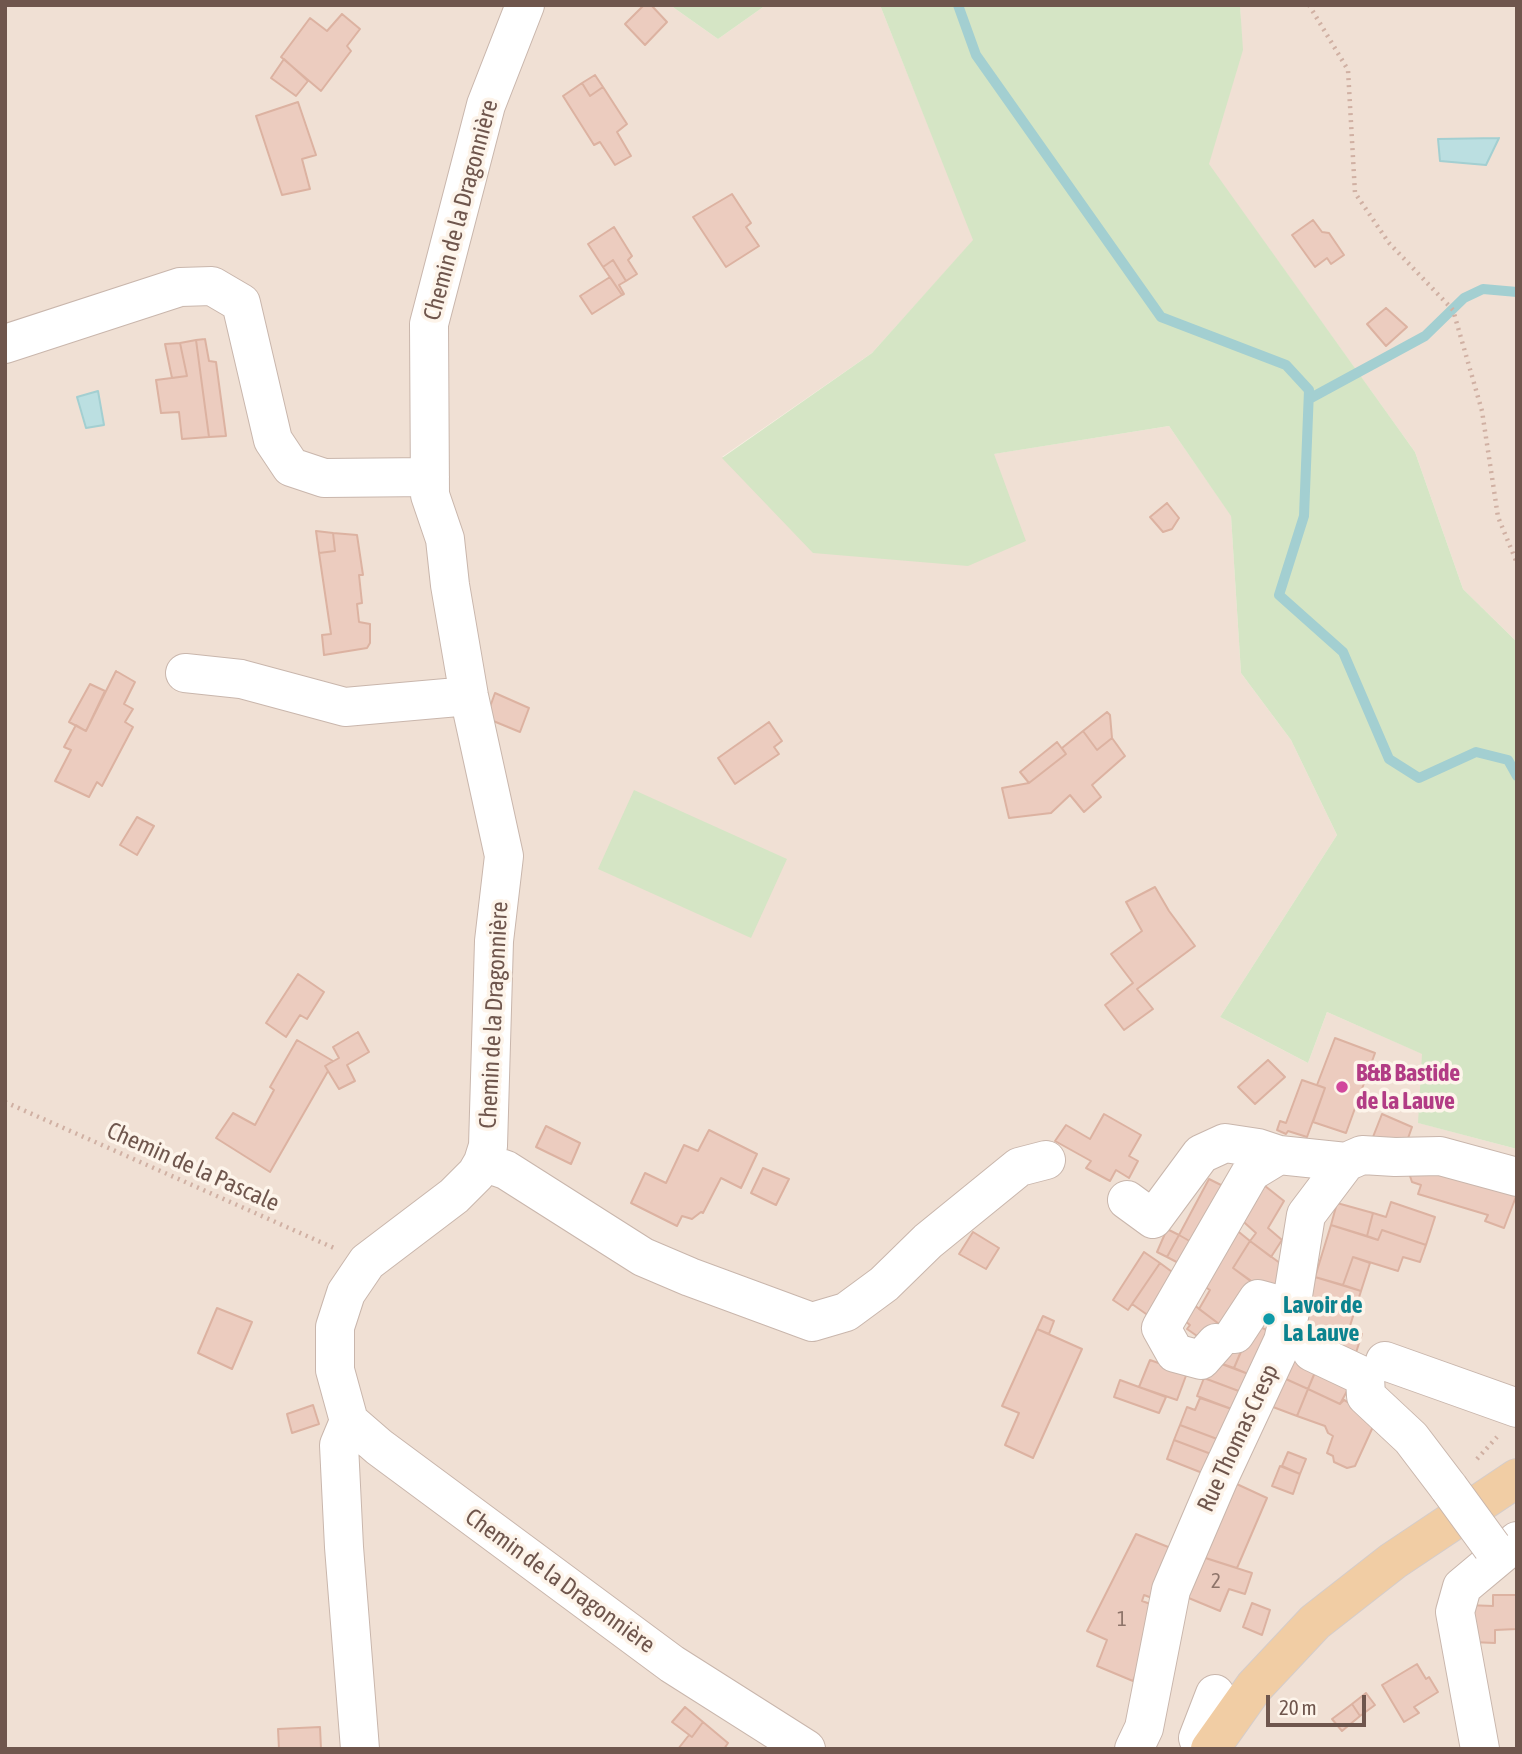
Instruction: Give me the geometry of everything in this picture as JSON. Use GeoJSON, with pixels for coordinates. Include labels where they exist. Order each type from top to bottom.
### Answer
{"type":"FeatureCollection","features":[{"type":"Feature","properties":{"kind":"main road"},"geometry":{"type":"LineString","coordinates":[[1210,1749],[1254,1687],[1315,1622],[1393,1561],[1517,1478]]}},
{"type":"Feature","properties":{"kind":"street","name":"Chemin de la Dragonnière"},"geometry":{"type":"LineString","coordinates":[[525,5],[486,105],[429,324],[430,495],[445,539],[469,696],[504,856],[494,941],[488,1146],[476,1174],[454,1196],[367,1262],[346,1293],[335,1326],[335,1370],[349,1421],[379,1447],[672,1664],[806,1749]]}},
{"type":"Feature","properties":{"kind":"street"},"geometry":{"type":"LineString","coordinates":[[5,344],[180,287],[212,286],[241,303],[273,440],[290,467],[324,478],[430,477]]}},
{"type":"Feature","properties":{"kind":"street"},"geometry":{"type":"LineString","coordinates":[[185,673],[240,679],[345,707],[469,696]]}},
{"type":"Feature","properties":{"kind":"street"},"geometry":{"type":"LineString","coordinates":[[1127,1200],[1153,1219],[1201,1154],[1225,1143],[1258,1148],[1265,1164]]}},
{"type":"Feature","properties":{"kind":"street"},"geometry":{"type":"LineString","coordinates":[[1265,1164],[1346,1161],[1363,1155],[1440,1156],[1517,1177]]}},
{"type":"Feature","properties":{"kind":"street"},"geometry":{"type":"LineString","coordinates":[[483,1162],[506,1170],[643,1257],[812,1322],[846,1312],[884,1283],[928,1241],[1019,1167],[1046,1160]]}},
{"type":"Feature","properties":{"kind":"street","name":"Rue Thomas Cresp"},"geometry":{"type":"LineString","coordinates":[[1160,1641],[1171,1590],[1181,1566],[1295,1336],[1306,1214],[1346,1161]]}},
{"type":"Feature","properties":{"kind":"street"},"geometry":{"type":"LineString","coordinates":[[1265,1164],[1161,1328],[1175,1353],[1201,1360],[1226,1339],[1258,1299],[1295,1336],[1365,1377],[1366,1396],[1411,1438],[1450,1488],[1504,1544],[1462,1587],[1455,1612],[1480,1749]]}},
{"type":"Feature","properties":{"kind":"street"},"geometry":{"type":"LineString","coordinates":[[1385,1361],[1508,1421]]}},
{"type":"Feature","properties":{"kind":"street"},"geometry":{"type":"LineString","coordinates":[[349,1421],[339,1444],[360,1749]]}},
{"type":"Feature","properties":{"kind":"street"},"geometry":{"type":"LineString","coordinates":[[1134,1749],[1144,1728],[1160,1641]]}},
{"type":"Feature","properties":{"kind":"street"},"geometry":{"type":"LineString","coordinates":[[1154,1749],[1166,1703],[1160,1641]]}},
{"type":"Feature","properties":{"kind":"street"},"geometry":{"type":"LineString","coordinates":[[1202,1749],[1198,1738],[1216,1694]]}},
{"type":"Feature","properties":{"kind":"path"},"geometry":{"type":"LineString","coordinates":[[1309,5],[1348,70],[1355,194],[1389,243],[1453,310],[1482,411],[1498,517],[1517,563]]}},
{"type":"Feature","properties":{"kind":"path","name":"Chemin de la Pascale"},"geometry":{"type":"LineString","coordinates":[[5,1102],[269,1221],[367,1262]]}},
{"type":"Feature","properties":{"kind":"path"},"geometry":{"type":"LineString","coordinates":[[1450,1488],[1508,1421]]}},
{"type":"Feature","properties":{"kind":"shaded area"},"geometry":{"type":"Polygon","coordinates":[[[5,5],[670,5],[718,39],[766,5],[880,5],[974,240],[872,353],[722,457],[993,454],[1169,426],[1231,515],[1241,673],[1291,740],[1337,835],[1220,1017],[1308,1063],[1327,1012],[1423,1054],[1419,1123],[1517,1149],[1517,1749],[5,1749],[5,5]]]}},
{"type":"Feature","properties":{"kind":"shaded area"},"geometry":{"type":"Polygon","coordinates":[[[1240,5],[1517,5],[1517,642],[1463,589],[1415,452],[1208,164],[1242,50],[1240,5]]]}},
{"type":"Feature","properties":{"kind":"green space"},"geometry":{"type":"Polygon","coordinates":[[[670,5],[766,5],[718,39],[670,5]]]}},
{"type":"Feature","properties":{"kind":"green space"},"geometry":{"type":"Polygon","coordinates":[[[880,5],[1240,5],[1243,50],[1209,164],[1415,452],[1463,589],[1517,642],[1517,1149],[1418,1123],[1422,1054],[1327,1012],[1308,1063],[1220,1017],[1337,835],[1291,740],[1241,673],[1231,516],[1169,426],[994,454],[1026,541],[968,566],[813,553],[722,458],[872,353],[973,240],[880,5]]]}},
{"type":"Feature","properties":{"kind":"green space"},"geometry":{"type":"Polygon","coordinates":[[[634,790],[787,859],[751,938],[598,869],[634,790]]]}},
{"type":"Feature","properties":{"kind":"water"},"geometry":{"type":"Polygon","coordinates":[[[1499,138],[1486,165],[1440,161],[1438,139],[1499,138]]]}},
{"type":"Feature","properties":{"kind":"water"},"geometry":{"type":"Polygon","coordinates":[[[98,391],[104,425],[86,428],[77,397],[98,391]]]}},
{"type":"Feature","properties":{"kind":"building"},"geometry":{"type":"Polygon","coordinates":[[[644,5],[651,5],[667,22],[645,45],[625,24],[644,5]]]}},
{"type":"Feature","properties":{"kind":"building"},"geometry":{"type":"Polygon","coordinates":[[[342,14],[360,29],[347,46],[351,51],[321,91],[281,57],[310,18],[327,31],[342,14]]]}},
{"type":"Feature","properties":{"kind":"building"},"geometry":{"type":"Polygon","coordinates":[[[284,59],[308,81],[296,96],[271,78],[284,59]]]}},
{"type":"Feature","properties":{"kind":"building"},"geometry":{"type":"Polygon","coordinates":[[[595,75],[603,87],[590,96],[582,83],[595,75]]]}},
{"type":"Feature","properties":{"kind":"building"},"geometry":{"type":"Polygon","coordinates":[[[582,83],[590,96],[603,87],[627,124],[617,132],[631,156],[615,165],[600,142],[594,145],[563,96],[582,83]]]}},
{"type":"Feature","properties":{"kind":"building"},"geometry":{"type":"Polygon","coordinates":[[[298,102],[316,155],[302,159],[310,189],[282,195],[256,116],[298,102]]]}},
{"type":"Feature","properties":{"kind":"building"},"geometry":{"type":"Polygon","coordinates":[[[732,194],[751,223],[746,227],[759,246],[726,267],[693,217],[732,194]]]}},
{"type":"Feature","properties":{"kind":"building"},"geometry":{"type":"Polygon","coordinates":[[[1313,220],[1322,232],[1329,233],[1344,255],[1331,264],[1327,258],[1315,267],[1292,235],[1313,220]]]}},
{"type":"Feature","properties":{"kind":"building"},"geometry":{"type":"Polygon","coordinates":[[[614,227],[632,256],[628,260],[637,274],[626,281],[613,260],[603,267],[588,244],[614,227]]]}},
{"type":"Feature","properties":{"kind":"building"},"geometry":{"type":"Polygon","coordinates":[[[613,260],[626,281],[619,285],[624,294],[622,295],[603,267],[613,260]]]}},
{"type":"Feature","properties":{"kind":"building"},"geometry":{"type":"Polygon","coordinates":[[[610,277],[622,295],[592,314],[580,296],[610,277]]]}},
{"type":"Feature","properties":{"kind":"building"},"geometry":{"type":"Polygon","coordinates":[[[1386,308],[1407,327],[1386,346],[1367,324],[1386,308]]]}},
{"type":"Feature","properties":{"kind":"building"},"geometry":{"type":"Polygon","coordinates":[[[205,339],[209,361],[216,362],[226,436],[209,437],[196,340],[205,339]]]}},
{"type":"Feature","properties":{"kind":"building"},"geometry":{"type":"Polygon","coordinates":[[[196,340],[209,437],[182,439],[179,412],[161,413],[156,380],[187,376],[180,343],[196,340]]]}},
{"type":"Feature","properties":{"kind":"building"},"geometry":{"type":"Polygon","coordinates":[[[180,343],[187,376],[172,378],[165,344],[180,343]]]}},
{"type":"Feature","properties":{"kind":"building"},"geometry":{"type":"Polygon","coordinates":[[[1167,503],[1179,518],[1172,529],[1163,532],[1150,517],[1167,503]]]}},
{"type":"Feature","properties":{"kind":"building"},"geometry":{"type":"Polygon","coordinates":[[[316,531],[333,533],[335,551],[319,553],[316,531]]]}},
{"type":"Feature","properties":{"kind":"building"},"geometry":{"type":"Polygon","coordinates":[[[333,533],[357,535],[363,575],[359,575],[362,603],[357,604],[359,622],[370,624],[370,643],[367,648],[324,655],[322,635],[331,634],[319,553],[335,551],[333,533]]]}},
{"type":"Feature","properties":{"kind":"building"},"geometry":{"type":"Polygon","coordinates":[[[116,671],[135,682],[124,704],[133,709],[125,722],[133,727],[102,786],[97,782],[89,797],[55,781],[71,750],[64,747],[76,725],[86,731],[116,671]]]}},
{"type":"Feature","properties":{"kind":"building"},"geometry":{"type":"Polygon","coordinates":[[[90,684],[105,691],[86,731],[69,722],[90,684]]]}},
{"type":"Feature","properties":{"kind":"building"},"geometry":{"type":"Polygon","coordinates":[[[495,693],[529,708],[520,732],[486,718],[495,693]]]}},
{"type":"Feature","properties":{"kind":"building"},"geometry":{"type":"Polygon","coordinates":[[[1107,712],[1110,715],[1112,738],[1097,750],[1083,731],[1107,712]]]}},
{"type":"Feature","properties":{"kind":"building"},"geometry":{"type":"Polygon","coordinates":[[[769,722],[782,741],[774,747],[779,754],[735,784],[718,758],[769,722]]]}},
{"type":"Feature","properties":{"kind":"building"},"geometry":{"type":"Polygon","coordinates":[[[1083,731],[1097,750],[1112,738],[1125,756],[1092,785],[1101,797],[1084,812],[1070,795],[1051,813],[1009,818],[1002,788],[1029,783],[1066,754],[1062,748],[1083,731]]]}},
{"type":"Feature","properties":{"kind":"building"},"geometry":{"type":"Polygon","coordinates":[[[1057,742],[1066,754],[1029,783],[1020,772],[1057,742]]]}},
{"type":"Feature","properties":{"kind":"building"},"geometry":{"type":"Polygon","coordinates":[[[137,817],[154,826],[137,855],[120,845],[137,817]]]}},
{"type":"Feature","properties":{"kind":"building"},"geometry":{"type":"Polygon","coordinates":[[[1155,887],[1195,946],[1137,989],[1153,1009],[1124,1030],[1105,1005],[1133,983],[1111,954],[1142,931],[1126,902],[1155,887]]]}},
{"type":"Feature","properties":{"kind":"building"},"geometry":{"type":"Polygon","coordinates":[[[298,974],[324,992],[307,1019],[300,1015],[286,1037],[266,1023],[298,974]]]}},
{"type":"Feature","properties":{"kind":"building"},"geometry":{"type":"Polygon","coordinates":[[[358,1032],[369,1052],[347,1065],[355,1081],[339,1089],[325,1066],[339,1058],[333,1047],[358,1032]]]}},
{"type":"Feature","properties":{"kind":"building","name":"B&B Bastide de la Lauve"},"geometry":{"type":"Polygon","coordinates":[[[1335,1038],[1375,1053],[1346,1133],[1313,1122],[1325,1088],[1317,1085],[1335,1038]]]}},
{"type":"Feature","properties":{"kind":"building"},"geometry":{"type":"Polygon","coordinates":[[[297,1040],[333,1061],[325,1066],[328,1071],[270,1172],[216,1138],[233,1113],[255,1125],[274,1090],[270,1087],[297,1040]]]}},
{"type":"Feature","properties":{"kind":"building"},"geometry":{"type":"Polygon","coordinates":[[[1268,1060],[1285,1077],[1255,1104],[1238,1087],[1268,1060]]]}},
{"type":"Feature","properties":{"kind":"building"},"geometry":{"type":"Polygon","coordinates":[[[1302,1080],[1325,1088],[1307,1137],[1277,1130],[1280,1121],[1286,1123],[1302,1080]]]}},
{"type":"Feature","properties":{"kind":"building"},"geometry":{"type":"Polygon","coordinates":[[[1104,1114],[1141,1135],[1129,1156],[1138,1161],[1129,1178],[1116,1170],[1110,1181],[1086,1168],[1091,1161],[1055,1141],[1066,1125],[1090,1139],[1104,1114]]]}},
{"type":"Feature","properties":{"kind":"building"},"geometry":{"type":"Polygon","coordinates":[[[1382,1114],[1412,1127],[1406,1144],[1371,1142],[1382,1114]]]}},
{"type":"Feature","properties":{"kind":"building"},"geometry":{"type":"Polygon","coordinates":[[[546,1126],[580,1143],[571,1164],[536,1147],[546,1126]]]}},
{"type":"Feature","properties":{"kind":"building"},"geometry":{"type":"Polygon","coordinates":[[[709,1130],[757,1154],[741,1188],[721,1178],[703,1213],[692,1219],[682,1216],[677,1226],[631,1203],[645,1173],[666,1183],[684,1145],[698,1151],[709,1130]]]}},
{"type":"Feature","properties":{"kind":"building"},"geometry":{"type":"Polygon","coordinates":[[[1430,1164],[1517,1194],[1504,1228],[1485,1221],[1488,1215],[1418,1194],[1421,1185],[1412,1182],[1409,1173],[1430,1164]]]}},
{"type":"Feature","properties":{"kind":"building"},"geometry":{"type":"Polygon","coordinates":[[[763,1168],[789,1179],[776,1205],[751,1193],[763,1168]]]}},
{"type":"Feature","properties":{"kind":"building"},"geometry":{"type":"Polygon","coordinates":[[[1209,1179],[1231,1190],[1200,1247],[1179,1235],[1209,1179]]]}},
{"type":"Feature","properties":{"kind":"building"},"geometry":{"type":"Polygon","coordinates":[[[1260,1182],[1284,1201],[1268,1228],[1282,1240],[1271,1257],[1250,1241],[1256,1233],[1236,1215],[1260,1182]]]}},
{"type":"Feature","properties":{"kind":"building"},"geometry":{"type":"Polygon","coordinates":[[[1391,1202],[1435,1217],[1426,1245],[1382,1230],[1378,1240],[1367,1236],[1373,1213],[1386,1217],[1391,1202]]]}},
{"type":"Feature","properties":{"kind":"building"},"geometry":{"type":"Polygon","coordinates":[[[1337,1203],[1373,1213],[1367,1236],[1331,1225],[1337,1203]]]}},
{"type":"Feature","properties":{"kind":"building"},"geometry":{"type":"Polygon","coordinates":[[[1229,1224],[1250,1241],[1233,1268],[1253,1283],[1223,1327],[1199,1309],[1210,1290],[1195,1281],[1229,1224]]]}},
{"type":"Feature","properties":{"kind":"building"},"geometry":{"type":"Polygon","coordinates":[[[1331,1225],[1378,1240],[1382,1230],[1426,1245],[1420,1262],[1403,1257],[1398,1271],[1353,1257],[1343,1285],[1315,1277],[1331,1225]]]}},
{"type":"Feature","properties":{"kind":"building"},"geometry":{"type":"Polygon","coordinates":[[[1167,1229],[1179,1235],[1167,1257],[1157,1252],[1167,1229]]]}},
{"type":"Feature","properties":{"kind":"building"},"geometry":{"type":"Polygon","coordinates":[[[973,1232],[999,1248],[986,1269],[959,1254],[973,1232]]]}},
{"type":"Feature","properties":{"kind":"building"},"geometry":{"type":"Polygon","coordinates":[[[1179,1235],[1200,1247],[1190,1269],[1167,1257],[1179,1235]]]}},
{"type":"Feature","properties":{"kind":"building"},"geometry":{"type":"Polygon","coordinates":[[[1250,1241],[1292,1272],[1274,1297],[1233,1268],[1250,1241]]]}},
{"type":"Feature","properties":{"kind":"building"},"geometry":{"type":"Polygon","coordinates":[[[1144,1252],[1160,1263],[1128,1310],[1113,1300],[1144,1252]]]}},
{"type":"Feature","properties":{"kind":"building"},"geometry":{"type":"Polygon","coordinates":[[[1353,1257],[1370,1263],[1361,1291],[1343,1285],[1353,1257]]]}},
{"type":"Feature","properties":{"kind":"building"},"geometry":{"type":"Polygon","coordinates":[[[1160,1263],[1183,1280],[1156,1321],[1132,1304],[1160,1263]]]}},
{"type":"Feature","properties":{"kind":"building"},"geometry":{"type":"Polygon","coordinates":[[[1315,1277],[1361,1291],[1349,1329],[1362,1334],[1353,1362],[1297,1340],[1315,1277]]]}},
{"type":"Feature","properties":{"kind":"building"},"geometry":{"type":"Polygon","coordinates":[[[1185,1298],[1223,1327],[1210,1345],[1187,1329],[1190,1325],[1176,1314],[1185,1298]]]}},
{"type":"Feature","properties":{"kind":"building"},"geometry":{"type":"Polygon","coordinates":[[[217,1308],[252,1322],[232,1369],[198,1353],[217,1308]]]}},
{"type":"Feature","properties":{"kind":"building"},"geometry":{"type":"Polygon","coordinates":[[[1043,1316],[1054,1321],[1049,1334],[1037,1329],[1043,1316]]]}},
{"type":"Feature","properties":{"kind":"building"},"geometry":{"type":"Polygon","coordinates":[[[1253,1324],[1276,1334],[1255,1377],[1234,1368],[1253,1324]]]}},
{"type":"Feature","properties":{"kind":"building"},"geometry":{"type":"Polygon","coordinates":[[[1037,1329],[1082,1349],[1033,1458],[1005,1445],[1019,1413],[1002,1406],[1037,1329]]]}},
{"type":"Feature","properties":{"kind":"building"},"geometry":{"type":"Polygon","coordinates":[[[1242,1349],[1234,1368],[1211,1360],[1242,1349]]]}},
{"type":"Feature","properties":{"kind":"building"},"geometry":{"type":"Polygon","coordinates":[[[1287,1350],[1318,1365],[1308,1389],[1277,1375],[1287,1350]]]}},
{"type":"Feature","properties":{"kind":"building"},"geometry":{"type":"Polygon","coordinates":[[[1150,1360],[1187,1373],[1177,1400],[1139,1387],[1150,1360]]]}},
{"type":"Feature","properties":{"kind":"building"},"geometry":{"type":"Polygon","coordinates":[[[1211,1360],[1251,1375],[1244,1393],[1204,1378],[1211,1360]]]}},
{"type":"Feature","properties":{"kind":"building"},"geometry":{"type":"Polygon","coordinates":[[[1319,1363],[1353,1380],[1340,1404],[1308,1389],[1319,1363]]]}},
{"type":"Feature","properties":{"kind":"building"},"geometry":{"type":"Polygon","coordinates":[[[1277,1375],[1308,1389],[1297,1416],[1265,1404],[1277,1375]]]}},
{"type":"Feature","properties":{"kind":"building"},"geometry":{"type":"Polygon","coordinates":[[[1204,1378],[1244,1393],[1237,1411],[1197,1396],[1204,1378]]]}},
{"type":"Feature","properties":{"kind":"building"},"geometry":{"type":"Polygon","coordinates":[[[1120,1380],[1166,1397],[1159,1413],[1114,1397],[1120,1380]]]}},
{"type":"Feature","properties":{"kind":"building"},"geometry":{"type":"Polygon","coordinates":[[[1308,1389],[1340,1404],[1344,1400],[1377,1418],[1355,1466],[1347,1468],[1334,1462],[1333,1456],[1327,1453],[1333,1436],[1325,1426],[1297,1416],[1308,1389]]]}},
{"type":"Feature","properties":{"kind":"building"},"geometry":{"type":"Polygon","coordinates":[[[1200,1398],[1237,1411],[1225,1442],[1180,1425],[1187,1407],[1195,1410],[1200,1398]]]}},
{"type":"Feature","properties":{"kind":"building"},"geometry":{"type":"Polygon","coordinates":[[[313,1405],[319,1424],[292,1433],[287,1414],[313,1405]]]}},
{"type":"Feature","properties":{"kind":"building"},"geometry":{"type":"Polygon","coordinates":[[[1180,1425],[1225,1442],[1219,1457],[1174,1440],[1180,1425]]]}},
{"type":"Feature","properties":{"kind":"building"},"geometry":{"type":"Polygon","coordinates":[[[1174,1440],[1219,1457],[1210,1476],[1167,1459],[1174,1440]]]}},
{"type":"Feature","properties":{"kind":"building"},"geometry":{"type":"Polygon","coordinates":[[[1288,1452],[1306,1459],[1300,1474],[1282,1466],[1288,1452]]]}},
{"type":"Feature","properties":{"kind":"building"},"geometry":{"type":"Polygon","coordinates":[[[1280,1466],[1300,1474],[1293,1494],[1272,1486],[1280,1466]]]}},
{"type":"Feature","properties":{"kind":"building"},"geometry":{"type":"Polygon","coordinates":[[[1228,1480],[1267,1498],[1237,1568],[1193,1554],[1228,1480]]]}},
{"type":"Feature","properties":{"kind":"building"},"geometry":{"type":"Polygon","coordinates":[[[1136,1534],[1178,1551],[1160,1601],[1144,1595],[1142,1601],[1156,1606],[1144,1655],[1133,1681],[1097,1666],[1107,1640],[1087,1631],[1136,1534]]]}},
{"type":"Feature","properties":{"kind":"building"},"geometry":{"type":"Polygon","coordinates":[[[1193,1554],[1252,1573],[1245,1594],[1229,1589],[1220,1611],[1179,1594],[1193,1554]]]}},
{"type":"Feature","properties":{"kind":"building"},"geometry":{"type":"Polygon","coordinates":[[[1493,1595],[1517,1595],[1517,1629],[1495,1630],[1495,1643],[1472,1642],[1466,1605],[1493,1606],[1493,1595]]]}},
{"type":"Feature","properties":{"kind":"building"},"geometry":{"type":"Polygon","coordinates":[[[1252,1603],[1270,1610],[1262,1635],[1243,1627],[1252,1603]]]}},
{"type":"Feature","properties":{"kind":"building"},"geometry":{"type":"Polygon","coordinates":[[[1417,1664],[1438,1692],[1414,1707],[1419,1713],[1404,1722],[1382,1685],[1417,1664]]]}},
{"type":"Feature","properties":{"kind":"building"},"geometry":{"type":"Polygon","coordinates":[[[1366,1693],[1375,1705],[1360,1716],[1352,1704],[1366,1693]]]}},
{"type":"Feature","properties":{"kind":"building"},"geometry":{"type":"Polygon","coordinates":[[[1352,1704],[1360,1716],[1342,1731],[1332,1719],[1352,1704]]]}},
{"type":"Feature","properties":{"kind":"building"},"geometry":{"type":"Polygon","coordinates":[[[685,1707],[703,1722],[692,1737],[672,1722],[685,1707]]]}},
{"type":"Feature","properties":{"kind":"building"},"geometry":{"type":"Polygon","coordinates":[[[703,1722],[728,1743],[724,1749],[678,1749],[689,1735],[692,1737],[703,1722]]]}},
{"type":"Feature","properties":{"kind":"building"},"geometry":{"type":"Polygon","coordinates":[[[320,1727],[321,1749],[279,1749],[278,1729],[320,1727]]]}},
{"type":"Feature","properties":{"kind":"waterway"},"geometry":{"type":"LineString","coordinates":[[958,5],[976,55],[1161,317],[1286,365],[1309,390],[1304,516],[1279,595],[1343,652],[1389,759],[1419,778],[1476,752],[1508,760],[1517,776]]}},
{"type":"Feature","properties":{"kind":"waterway"},"geometry":{"type":"LineString","coordinates":[[1309,399],[1425,336],[1464,298],[1483,289],[1517,292]]}},
{"type":"Feature","properties":{"kind":"place","name":"B&B Bastide de la Lauve"},"geometry":{"type":"Point","coordinates":[1342,1087]}},
{"type":"Feature","properties":{"kind":"place","name":"Lavoir de La Lauve"},"geometry":{"type":"Point","coordinates":[1269,1319]}}]}
